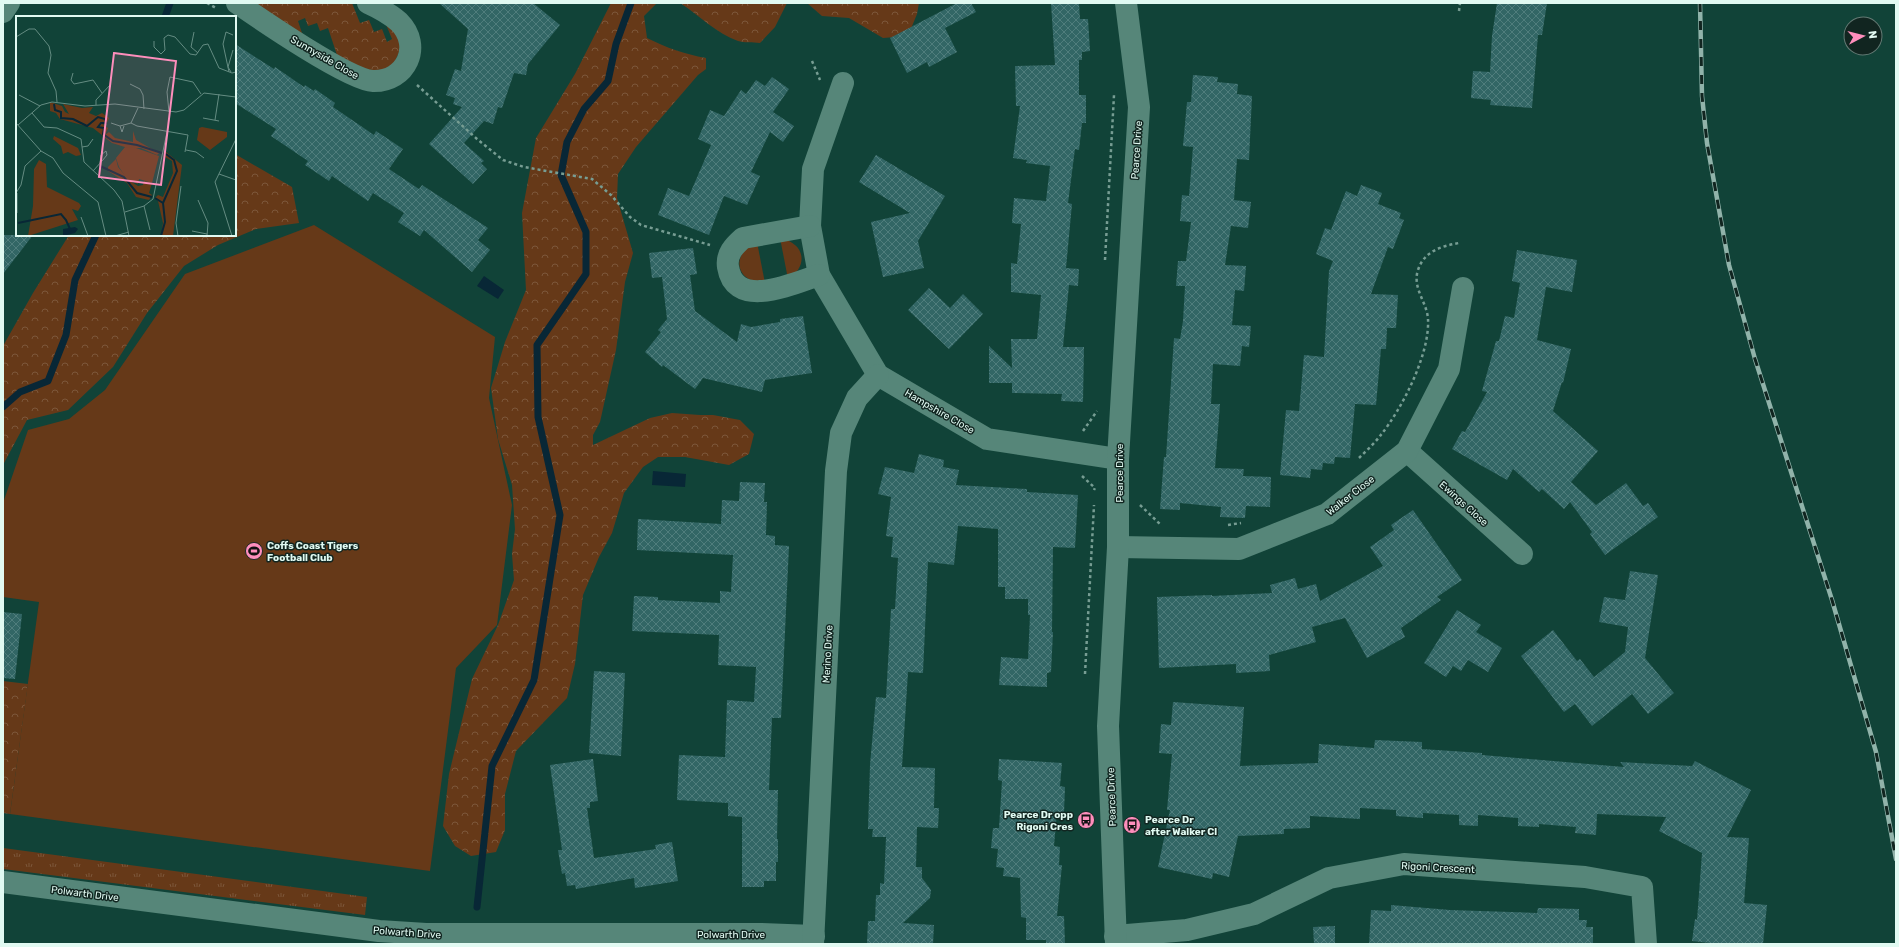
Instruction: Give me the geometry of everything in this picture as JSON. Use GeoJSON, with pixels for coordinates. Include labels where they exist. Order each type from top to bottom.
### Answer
{"type":"FeatureCollection","features":[{"type":"Feature","properties":{"kind":"street"},"geometry":{"type":"LineString","coordinates":[[3,12],[9,3]]}},
{"type":"Feature","properties":{"kind":"street","name":"Sunnyside Close"},"geometry":{"type":"LineString","coordinates":[[237,3],[347,71],[372,81],[384,80],[394,77],[403,69],[409,59],[409,37],[399,23],[380,9],[368,3]]}},
{"type":"Feature","properties":{"kind":"street","name":"Pearce Drive"},"geometry":{"type":"LineString","coordinates":[[1116,940],[1108,726],[1118,547],[1118,459],[1139,107],[1126,3]]}},
{"type":"Feature","properties":{"kind":"street","name":"Hampshire Close"},"geometry":{"type":"LineString","coordinates":[[843,83],[813,169],[810,226],[819,275],[878,374],[987,439],[1118,459]]}},
{"type":"Feature","properties":{"kind":"street"},"geometry":{"type":"LineString","coordinates":[[810,226],[743,238],[734,245],[729,255],[728,265],[730,275],[738,285],[748,291],[761,292],[819,275]]}},
{"type":"Feature","properties":{"kind":"street","name":"Walker Close"},"geometry":{"type":"LineString","coordinates":[[1118,547],[1239,550],[1327,514],[1407,451],[1449,369],[1463,288]]}},
{"type":"Feature","properties":{"kind":"street","name":"Merino Drive"},"geometry":{"type":"LineString","coordinates":[[814,940],[836,471],[841,433],[857,398],[878,374]]}},
{"type":"Feature","properties":{"kind":"street","name":"Ewings Close"},"geometry":{"type":"LineString","coordinates":[[1407,451],[1522,554]]}},
{"type":"Feature","properties":{"kind":"street","name":"Rigoni Crescent"},"geometry":{"type":"LineString","coordinates":[[1116,940],[1187,930],[1254,914],[1329,878],[1404,864],[1586,877],[1642,887],[1646,944]]}},
{"type":"Feature","properties":{"kind":"street","name":"Polwarth Drive"},"geometry":{"type":"LineString","coordinates":[[3,882],[379,931],[426,934],[762,934],[814,940]]}},
{"type":"Feature","properties":{"kind":"path"},"geometry":{"type":"LineString","coordinates":[[1459,11],[1460,3]]}},
{"type":"Feature","properties":{"kind":"path"},"geometry":{"type":"LineString","coordinates":[[413,82],[503,160],[524,167],[592,180],[611,195],[630,217],[642,225],[718,247]]}},
{"type":"Feature","properties":{"kind":"path"},"geometry":{"type":"LineString","coordinates":[[1105,261],[1114,87]]}},
{"type":"Feature","properties":{"kind":"path"},"geometry":{"type":"LineString","coordinates":[[1354,463],[1380,435],[1407,394],[1421,360],[1429,330],[1428,316],[1417,288],[1418,270],[1427,255],[1438,247],[1459,243]]}},
{"type":"Feature","properties":{"kind":"path"},"geometry":{"type":"LineString","coordinates":[[1081,434],[1097,412],[1098,405]]}},
{"type":"Feature","properties":{"kind":"path"},"geometry":{"type":"LineString","coordinates":[[1079,474],[1094,488],[1094,496]]}},
{"type":"Feature","properties":{"kind":"path"},"geometry":{"type":"LineString","coordinates":[[1139,503],[1165,529]]}},
{"type":"Feature","properties":{"kind":"path"},"geometry":{"type":"LineString","coordinates":[[1085,674],[1094,504]]}},
{"type":"Feature","properties":{"kind":"path"},"geometry":{"type":"LineString","coordinates":[[1225,525],[1246,522]]}},
{"type":"Feature","properties":{"kind":"green space"},"geometry":{"type":"Polygon","coordinates":[[[249,3],[352,3],[360,23],[369,20],[374,32],[382,29],[387,42],[392,39],[385,22],[398,34],[401,48],[391,70],[365,72],[338,58],[328,28],[320,31],[317,23],[308,26],[305,18],[298,21],[303,36],[249,3]]]}},
{"type":"Feature","properties":{"kind":"green space"},"geometry":{"type":"Polygon","coordinates":[[[611,3],[657,3],[644,16],[647,38],[690,55],[706,58],[706,69],[698,75],[636,147],[618,174],[617,198],[633,253],[625,282],[616,350],[600,422],[593,435],[593,445],[650,418],[672,413],[713,415],[740,420],[754,434],[749,454],[729,465],[685,457],[658,457],[643,467],[624,493],[612,533],[599,557],[583,595],[575,664],[567,698],[516,751],[505,794],[505,830],[496,852],[471,856],[455,846],[443,826],[449,774],[472,679],[498,625],[514,580],[512,554],[515,529],[512,485],[498,439],[491,388],[505,342],[526,290],[522,213],[536,138],[575,74],[611,3]]]}},
{"type":"Feature","properties":{"kind":"green space"},"geometry":{"type":"Polygon","coordinates":[[[680,3],[787,3],[775,27],[760,43],[740,42],[730,38],[715,29],[680,3]]]}},
{"type":"Feature","properties":{"kind":"green space"},"geometry":{"type":"Polygon","coordinates":[[[807,3],[919,3],[917,14],[908,36],[883,38],[849,18],[822,16],[807,3]]]}},
{"type":"Feature","properties":{"kind":"green space"},"geometry":{"type":"Polygon","coordinates":[[[236,155],[292,187],[299,223],[256,229],[218,245],[184,266],[147,313],[113,367],[68,410],[27,420],[3,465],[3,346],[33,293],[68,236],[236,236],[236,155]]]}},
{"type":"Feature","properties":{"kind":"green space","name":"Coffs Coast Tigers Football Club"},"geometry":{"type":"Polygon","coordinates":[[[314,225],[495,337],[489,398],[512,505],[497,625],[456,668],[430,871],[10,814],[39,602],[3,597],[3,503],[28,430],[69,419],[105,390],[185,274],[314,225]]]}},
{"type":"Feature","properties":{"kind":"green space"},"geometry":{"type":"Polygon","coordinates":[[[780,238],[795,245],[801,256],[799,268],[795,274],[788,279],[780,238]]]}},
{"type":"Feature","properties":{"kind":"green space"},"geometry":{"type":"Polygon","coordinates":[[[757,242],[765,283],[755,282],[747,278],[742,273],[740,267],[740,260],[743,253],[748,247],[757,242]]]}},
{"type":"Feature","properties":{"kind":"green space"},"geometry":{"type":"Polygon","coordinates":[[[3,681],[28,684],[10,814],[3,813],[3,681]]]}},
{"type":"Feature","properties":{"kind":"green space"},"geometry":{"type":"Polygon","coordinates":[[[3,848],[367,897],[365,915],[3,869],[3,848]]]}},
{"type":"Feature","properties":{"kind":"water"},"geometry":{"type":"Polygon","coordinates":[[[484,276],[504,290],[498,299],[477,286],[484,276]]]}},
{"type":"Feature","properties":{"kind":"water"},"geometry":{"type":"Polygon","coordinates":[[[653,471],[686,474],[685,487],[652,485],[653,471]]]}},
{"type":"Feature","properties":{"kind":"building"},"geometry":{"type":"Polygon","coordinates":[[[439,3],[533,3],[560,25],[528,64],[526,75],[514,73],[502,108],[498,107],[493,124],[484,121],[464,143],[484,161],[481,163],[487,169],[473,184],[429,144],[462,107],[453,104],[455,98],[446,95],[455,69],[461,71],[468,29],[439,3]]]}},
{"type":"Feature","properties":{"kind":"building"},"geometry":{"type":"Polygon","coordinates":[[[957,3],[971,3],[976,12],[945,28],[957,52],[929,67],[927,62],[907,73],[890,38],[957,3]]]}},
{"type":"Feature","properties":{"kind":"building"},"geometry":{"type":"Polygon","coordinates":[[[1051,3],[1079,3],[1080,19],[1088,19],[1090,51],[1082,52],[1082,60],[1079,60],[1079,95],[1086,95],[1086,123],[1082,123],[1079,150],[1075,149],[1068,203],[1072,204],[1066,268],[1079,269],[1078,286],[1069,285],[1063,347],[1084,347],[1083,402],[1061,401],[1062,394],[1012,393],[1012,383],[989,383],[989,346],[1012,368],[1011,339],[1037,339],[1041,295],[1011,292],[1011,263],[1017,264],[1021,224],[1012,223],[1014,198],[1046,201],[1050,166],[1026,163],[1027,160],[1013,158],[1020,106],[1016,106],[1015,66],[1055,65],[1051,3]]]}},
{"type":"Feature","properties":{"kind":"building"},"geometry":{"type":"Polygon","coordinates":[[[1497,3],[1547,3],[1542,35],[1538,35],[1532,108],[1490,105],[1491,100],[1471,98],[1473,71],[1490,72],[1492,36],[1497,3]]]}},
{"type":"Feature","properties":{"kind":"building"},"geometry":{"type":"Polygon","coordinates":[[[236,45],[274,69],[275,67],[304,87],[305,85],[314,91],[315,89],[335,103],[333,107],[374,135],[376,131],[403,149],[389,169],[419,189],[422,185],[488,228],[478,240],[490,250],[472,272],[424,230],[420,236],[398,222],[404,213],[373,193],[368,201],[332,176],[329,181],[305,165],[308,161],[271,136],[276,129],[236,104],[236,45]]]}},
{"type":"Feature","properties":{"kind":"building"},"geometry":{"type":"Polygon","coordinates":[[[1193,75],[1218,77],[1217,82],[1238,84],[1237,94],[1252,96],[1249,160],[1237,159],[1234,200],[1251,202],[1248,228],[1231,226],[1225,265],[1246,266],[1244,291],[1235,290],[1232,325],[1251,326],[1249,347],[1242,346],[1240,366],[1213,364],[1211,404],[1220,404],[1215,468],[1244,469],[1243,476],[1271,477],[1270,507],[1246,506],[1245,518],[1220,517],[1221,507],[1180,503],[1180,510],[1160,509],[1164,457],[1166,457],[1174,338],[1180,339],[1183,321],[1185,286],[1176,286],[1178,261],[1186,261],[1191,222],[1180,221],[1182,195],[1189,196],[1193,147],[1183,146],[1187,102],[1191,102],[1193,75]]]}},
{"type":"Feature","properties":{"kind":"building"},"geometry":{"type":"Polygon","coordinates":[[[772,77],[789,89],[773,112],[794,126],[783,142],[770,132],[751,172],[760,176],[747,205],[724,196],[709,235],[658,215],[668,188],[689,196],[711,145],[698,139],[710,110],[724,116],[741,90],[746,94],[756,80],[765,86],[772,77]]]}},
{"type":"Feature","properties":{"kind":"building"},"geometry":{"type":"Polygon","coordinates":[[[876,155],[945,196],[918,241],[924,268],[883,277],[871,222],[910,213],[859,182],[876,155]]]}},
{"type":"Feature","properties":{"kind":"building"},"geometry":{"type":"Polygon","coordinates":[[[1361,185],[1382,193],[1378,204],[1401,213],[1399,218],[1404,220],[1393,249],[1388,247],[1371,294],[1398,295],[1396,328],[1387,328],[1386,349],[1381,349],[1376,405],[1355,404],[1350,458],[1335,457],[1334,464],[1323,463],[1322,470],[1311,469],[1310,478],[1280,475],[1286,410],[1299,411],[1304,355],[1324,357],[1329,271],[1333,261],[1316,254],[1325,228],[1331,230],[1346,191],[1357,196],[1361,185]]]}},
{"type":"Feature","properties":{"kind":"building"},"geometry":{"type":"Polygon","coordinates":[[[3,235],[32,236],[3,274],[3,235]]]}},
{"type":"Feature","properties":{"kind":"building"},"geometry":{"type":"Polygon","coordinates":[[[693,248],[697,274],[690,275],[695,311],[737,342],[741,324],[751,327],[780,322],[780,319],[803,316],[812,373],[765,380],[762,392],[703,378],[695,389],[663,365],[662,367],[645,352],[661,332],[658,330],[667,319],[662,277],[652,278],[649,253],[693,248]]]}},
{"type":"Feature","properties":{"kind":"building"},"geometry":{"type":"Polygon","coordinates":[[[1517,250],[1577,260],[1572,292],[1546,287],[1537,340],[1571,349],[1563,383],[1562,382],[1553,411],[1598,451],[1571,482],[1596,505],[1626,483],[1643,506],[1648,503],[1658,517],[1605,555],[1590,534],[1592,532],[1570,502],[1564,509],[1542,489],[1539,492],[1513,469],[1507,480],[1452,449],[1462,431],[1465,432],[1487,392],[1482,391],[1496,341],[1499,341],[1505,316],[1514,318],[1520,283],[1512,281],[1517,250]]]}},
{"type":"Feature","properties":{"kind":"building"},"geometry":{"type":"Polygon","coordinates":[[[929,288],[950,308],[963,294],[983,314],[949,349],[908,310],[929,288]]]}},
{"type":"Feature","properties":{"kind":"building"},"geometry":{"type":"Polygon","coordinates":[[[919,454],[944,460],[943,467],[959,470],[956,485],[1027,489],[1027,492],[1078,495],[1075,548],[1053,547],[1053,632],[1051,672],[1047,673],[1047,687],[999,685],[1001,657],[1028,659],[1030,615],[1028,615],[1028,599],[1005,599],[1005,587],[998,587],[998,529],[958,526],[954,565],[928,562],[923,673],[908,672],[902,767],[935,768],[934,808],[939,808],[938,828],[917,827],[916,867],[922,867],[922,878],[931,890],[930,898],[903,923],[934,925],[933,944],[872,944],[867,943],[868,921],[875,921],[876,895],[880,895],[880,883],[884,884],[886,837],[872,837],[873,829],[868,829],[870,765],[876,697],[886,698],[891,609],[895,609],[898,558],[891,557],[893,537],[886,536],[891,497],[878,494],[885,467],[914,473],[919,454]]]}},
{"type":"Feature","properties":{"kind":"building"},"geometry":{"type":"Polygon","coordinates":[[[740,482],[765,483],[764,502],[767,502],[766,535],[775,536],[775,545],[789,546],[781,718],[772,718],[769,790],[778,790],[778,862],[776,862],[776,881],[764,881],[764,887],[742,887],[742,817],[728,816],[728,803],[677,800],[679,755],[725,757],[727,700],[754,702],[756,667],[718,665],[719,635],[632,631],[634,596],[658,597],[658,600],[720,603],[720,591],[731,592],[733,555],[637,550],[638,519],[721,524],[722,500],[739,501],[740,482]]]}},
{"type":"Feature","properties":{"kind":"building"},"geometry":{"type":"Polygon","coordinates":[[[1413,510],[1462,580],[1437,597],[1441,600],[1401,628],[1405,637],[1367,658],[1345,618],[1312,627],[1316,642],[1269,655],[1270,671],[1236,673],[1236,664],[1159,668],[1157,597],[1272,593],[1270,585],[1295,578],[1298,589],[1316,584],[1320,601],[1383,566],[1370,547],[1394,530],[1391,525],[1413,510]]]}},
{"type":"Feature","properties":{"kind":"building"},"geometry":{"type":"Polygon","coordinates":[[[1630,571],[1658,575],[1645,658],[1674,693],[1648,714],[1632,694],[1592,726],[1575,704],[1564,712],[1521,656],[1553,630],[1577,661],[1580,659],[1594,677],[1625,652],[1628,627],[1599,622],[1604,597],[1625,600],[1630,571]]]}},
{"type":"Feature","properties":{"kind":"building"},"geometry":{"type":"Polygon","coordinates":[[[1457,610],[1481,625],[1476,632],[1502,648],[1488,672],[1468,660],[1461,671],[1453,666],[1446,677],[1424,663],[1457,610]]]}},
{"type":"Feature","properties":{"kind":"building"},"geometry":{"type":"Polygon","coordinates":[[[3,612],[22,614],[15,679],[3,678],[3,612]]]}},
{"type":"Feature","properties":{"kind":"building"},"geometry":{"type":"Polygon","coordinates":[[[594,671],[625,673],[621,756],[589,753],[594,671]]]}},
{"type":"Feature","properties":{"kind":"building"},"geometry":{"type":"Polygon","coordinates":[[[1173,702],[1244,707],[1240,766],[1318,763],[1319,744],[1374,748],[1375,740],[1422,742],[1422,749],[1482,753],[1482,755],[1624,767],[1620,762],[1692,766],[1695,761],[1751,790],[1727,837],[1749,838],[1744,903],[1767,905],[1763,944],[1718,944],[1692,941],[1695,919],[1697,920],[1702,853],[1659,831],[1666,817],[1597,814],[1596,835],[1575,833],[1576,827],[1539,824],[1539,827],[1518,826],[1518,818],[1478,815],[1478,826],[1459,825],[1459,815],[1423,813],[1423,818],[1396,816],[1396,810],[1360,808],[1360,819],[1310,816],[1310,828],[1284,829],[1284,834],[1238,836],[1229,877],[1213,873],[1212,879],[1158,867],[1170,810],[1167,810],[1172,754],[1159,753],[1161,724],[1171,725],[1173,702]]]}},
{"type":"Feature","properties":{"kind":"building"},"geometry":{"type":"Polygon","coordinates":[[[593,759],[598,801],[590,802],[590,808],[587,808],[594,858],[656,849],[655,845],[672,842],[678,881],[635,888],[634,878],[576,889],[575,885],[567,886],[565,873],[562,874],[558,850],[562,850],[550,765],[593,759]]]}},
{"type":"Feature","properties":{"kind":"building"},"geometry":{"type":"Polygon","coordinates":[[[999,759],[1062,763],[1060,786],[1065,787],[1064,813],[1057,812],[1054,846],[1060,847],[1059,865],[1062,865],[1057,916],[1064,916],[1065,944],[1046,944],[1046,940],[1026,940],[1026,918],[1021,917],[1020,878],[1003,876],[1004,868],[996,867],[998,849],[991,848],[993,828],[999,828],[1002,781],[998,780],[999,759]]]}},
{"type":"Feature","properties":{"kind":"building"},"geometry":{"type":"Polygon","coordinates":[[[1391,905],[1450,910],[1537,913],[1538,908],[1579,909],[1579,920],[1587,920],[1586,927],[1593,927],[1593,944],[1369,944],[1371,910],[1391,911],[1391,905]]]}},
{"type":"Feature","properties":{"kind":"building"},"geometry":{"type":"Polygon","coordinates":[[[1335,926],[1335,944],[1314,944],[1313,927],[1335,926]]]}},
{"type":"Feature","properties":{"kind":"waterway"},"geometry":{"type":"LineString","coordinates":[[165,16],[170,3]]}},
{"type":"Feature","properties":{"kind":"waterway"},"geometry":{"type":"LineString","coordinates":[[477,907],[492,766],[534,680],[560,515],[538,417],[537,345],[586,274],[586,232],[561,175],[567,142],[584,109],[608,81],[616,44],[631,3]]}},
{"type":"Feature","properties":{"kind":"waterway"},"geometry":{"type":"LineString","coordinates":[[3,407],[20,392],[48,381],[66,335],[75,280],[96,236]]}},
{"type":"Feature","properties":{"kind":"railway"},"geometry":{"type":"LineString","coordinates":[[1700,3],[1702,96],[1707,143],[1729,265],[1755,359],[1832,600],[1876,752],[1896,859]]}},
{"type":"Feature","properties":{"kind":"place","name":"Coffs Coast Tigers Football Club"},"geometry":{"type":"Point","coordinates":[254,551]}},
{"type":"Feature","properties":{"kind":"place","name":"Pearce Dr opp Rigoni Cres"},"geometry":{"type":"Point","coordinates":[1086,820]}},
{"type":"Feature","properties":{"kind":"place","name":"Pearce Dr after Walker Cl"},"geometry":{"type":"Point","coordinates":[1132,825]}}]}
